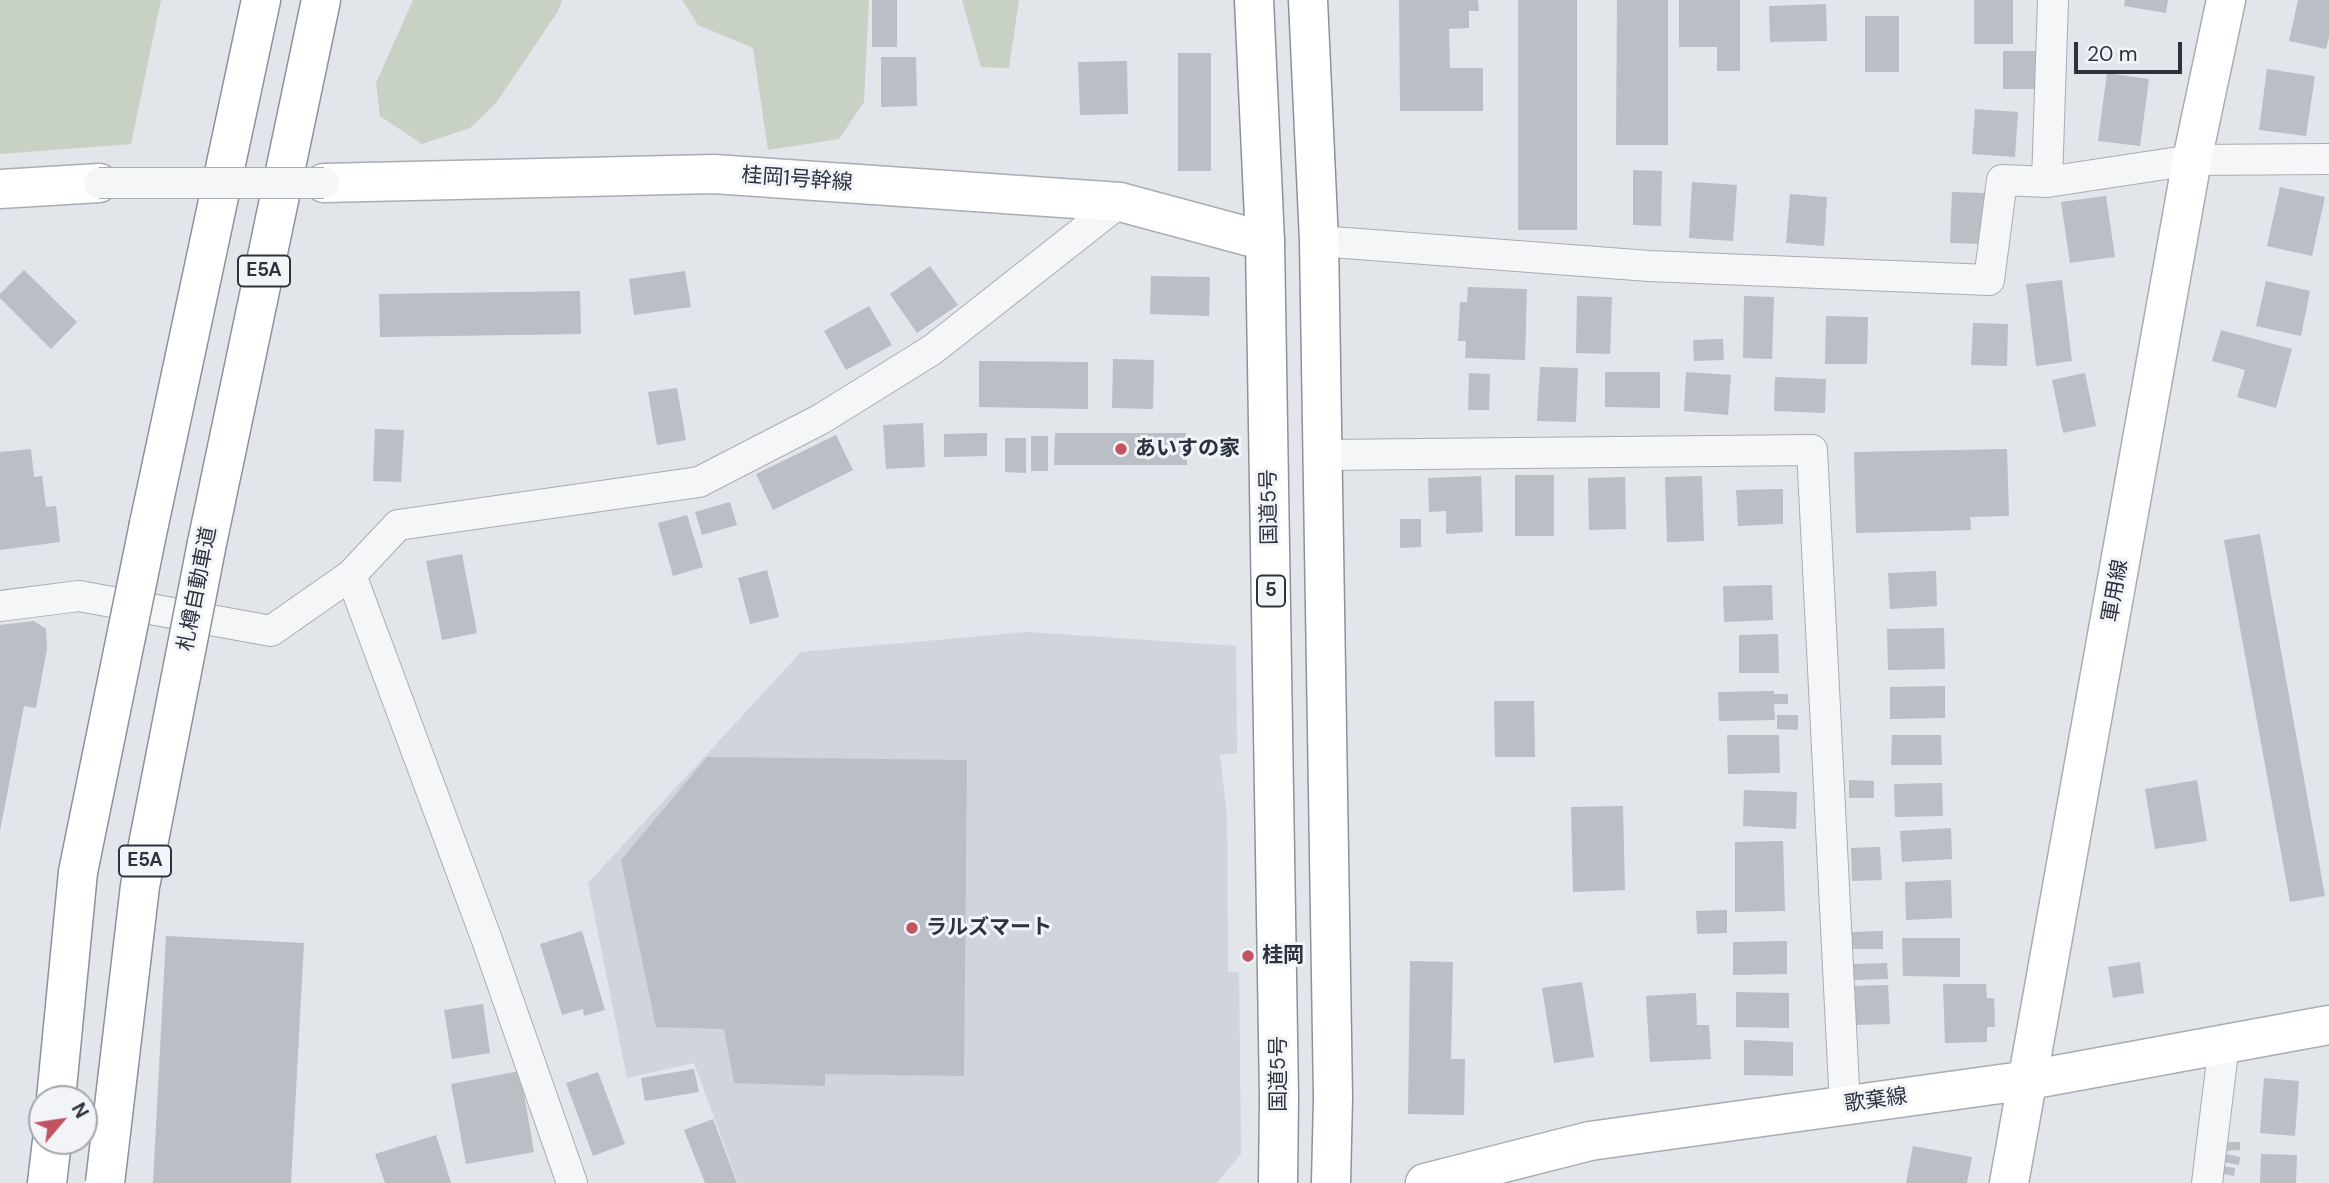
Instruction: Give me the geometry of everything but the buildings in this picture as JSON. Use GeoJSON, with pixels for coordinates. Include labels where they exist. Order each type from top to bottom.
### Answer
{"type":"FeatureCollection","features":[{"type":"Feature","properties":{"kind":"main road","name":"E5A"},"geometry":{"type":"LineString","coordinates":[[57,1085],[78,872],[261,0]]}},
{"type":"Feature","properties":{"kind":"main road","name":"札樽自動車道"},"geometry":{"type":"LineString","coordinates":[[105,1183],[140,886],[207,543],[321,0]]}},
{"type":"Feature","properties":{"kind":"main road","name":"国道5号"},"geometry":{"type":"LineString","coordinates":[[1254,0],[1265,241],[1279,1083],[1278,1183]]}},
{"type":"Feature","properties":{"kind":"main road"},"geometry":{"type":"LineString","coordinates":[[1308,0],[1319,241],[1333,1098],[1331,1183]]}},
{"type":"Feature","properties":{"kind":"main road","name":"軍用線"},"geometry":{"type":"LineString","coordinates":[[2010,1183],[2192,160],[2225,0]]}},
{"type":"Feature","properties":{"kind":"main road","name":"桂岡1号幹線"},"geometry":{"type":"LineString","coordinates":[[324,183],[715,174],[1120,202],[1265,241]]}},
{"type":"Feature","properties":{"kind":"main road"},"geometry":{"type":"LineString","coordinates":[[0,189],[99,183]]}},
{"type":"Feature","properties":{"kind":"main road","name":"歌棄線"},"geometry":{"type":"LineString","coordinates":[[1425,1183],[1590,1141],[2029,1080],[2329,1025]]}},
{"type":"Feature","properties":{"kind":"main road"},"geometry":{"type":"LineString","coordinates":[[47,1183],[50,1155]]}},
{"type":"Feature","properties":{"kind":"street"},"geometry":{"type":"LineString","coordinates":[[2047,182],[2053,0]]}},
{"type":"Feature","properties":{"kind":"street"},"geometry":{"type":"LineString","coordinates":[[1319,241],[1649,266],[1989,280],[2002,180],[2047,182],[2192,160],[2329,159]]}},
{"type":"Feature","properties":{"kind":"street"},"geometry":{"type":"LineString","coordinates":[[99,183],[324,183]]}},
{"type":"Feature","properties":{"kind":"street"},"geometry":{"type":"LineString","coordinates":[[0,606],[79,596],[271,631],[351,575],[398,525],[699,482],[821,419],[932,349],[1120,202]]}},
{"type":"Feature","properties":{"kind":"street"},"geometry":{"type":"LineString","coordinates":[[1323,455],[1812,450],[1845,1106]]}},
{"type":"Feature","properties":{"kind":"street"},"geometry":{"type":"LineString","coordinates":[[351,575],[487,940],[572,1183]]}},
{"type":"Feature","properties":{"kind":"street"},"geometry":{"type":"LineString","coordinates":[[2207,1183],[2224,1044]]}},
{"type":"Feature","properties":{"kind":"shaded area","name":"ラルズマート"},"geometry":{"type":"Polygon","coordinates":[[[1028,632],[1236,646],[1237,753],[1220,755],[1227,816],[1228,972],[1239,972],[1241,1154],[1217,1183],[738,1183],[694,1063],[627,1078],[588,883],[801,652],[1028,632]]]}},
{"type":"Feature","properties":{"kind":"green space"},"geometry":{"type":"Polygon","coordinates":[[[0,0],[161,0],[131,144],[0,154],[0,0]]]}},
{"type":"Feature","properties":{"kind":"green space"},"geometry":{"type":"Polygon","coordinates":[[[413,0],[562,0],[558,11],[496,103],[470,128],[422,144],[380,116],[376,83],[413,0]]]}},
{"type":"Feature","properties":{"kind":"green space"},"geometry":{"type":"Polygon","coordinates":[[[682,0],[869,0],[864,102],[839,139],[768,150],[753,48],[698,25],[682,0]]]}},
{"type":"Feature","properties":{"kind":"green space"},"geometry":{"type":"Polygon","coordinates":[[[962,0],[1019,0],[1009,68],[981,67],[962,0]]]}},
{"type":"Feature","properties":{"kind":"place","name":"あいすの家"},"geometry":{"type":"Point","coordinates":[1121,449]}},
{"type":"Feature","properties":{"kind":"place","name":"ラルズマート"},"geometry":{"type":"Point","coordinates":[912,928]}},
{"type":"Feature","properties":{"kind":"place","name":"桂岡"},"geometry":{"type":"Point","coordinates":[1248,956]}}]}
